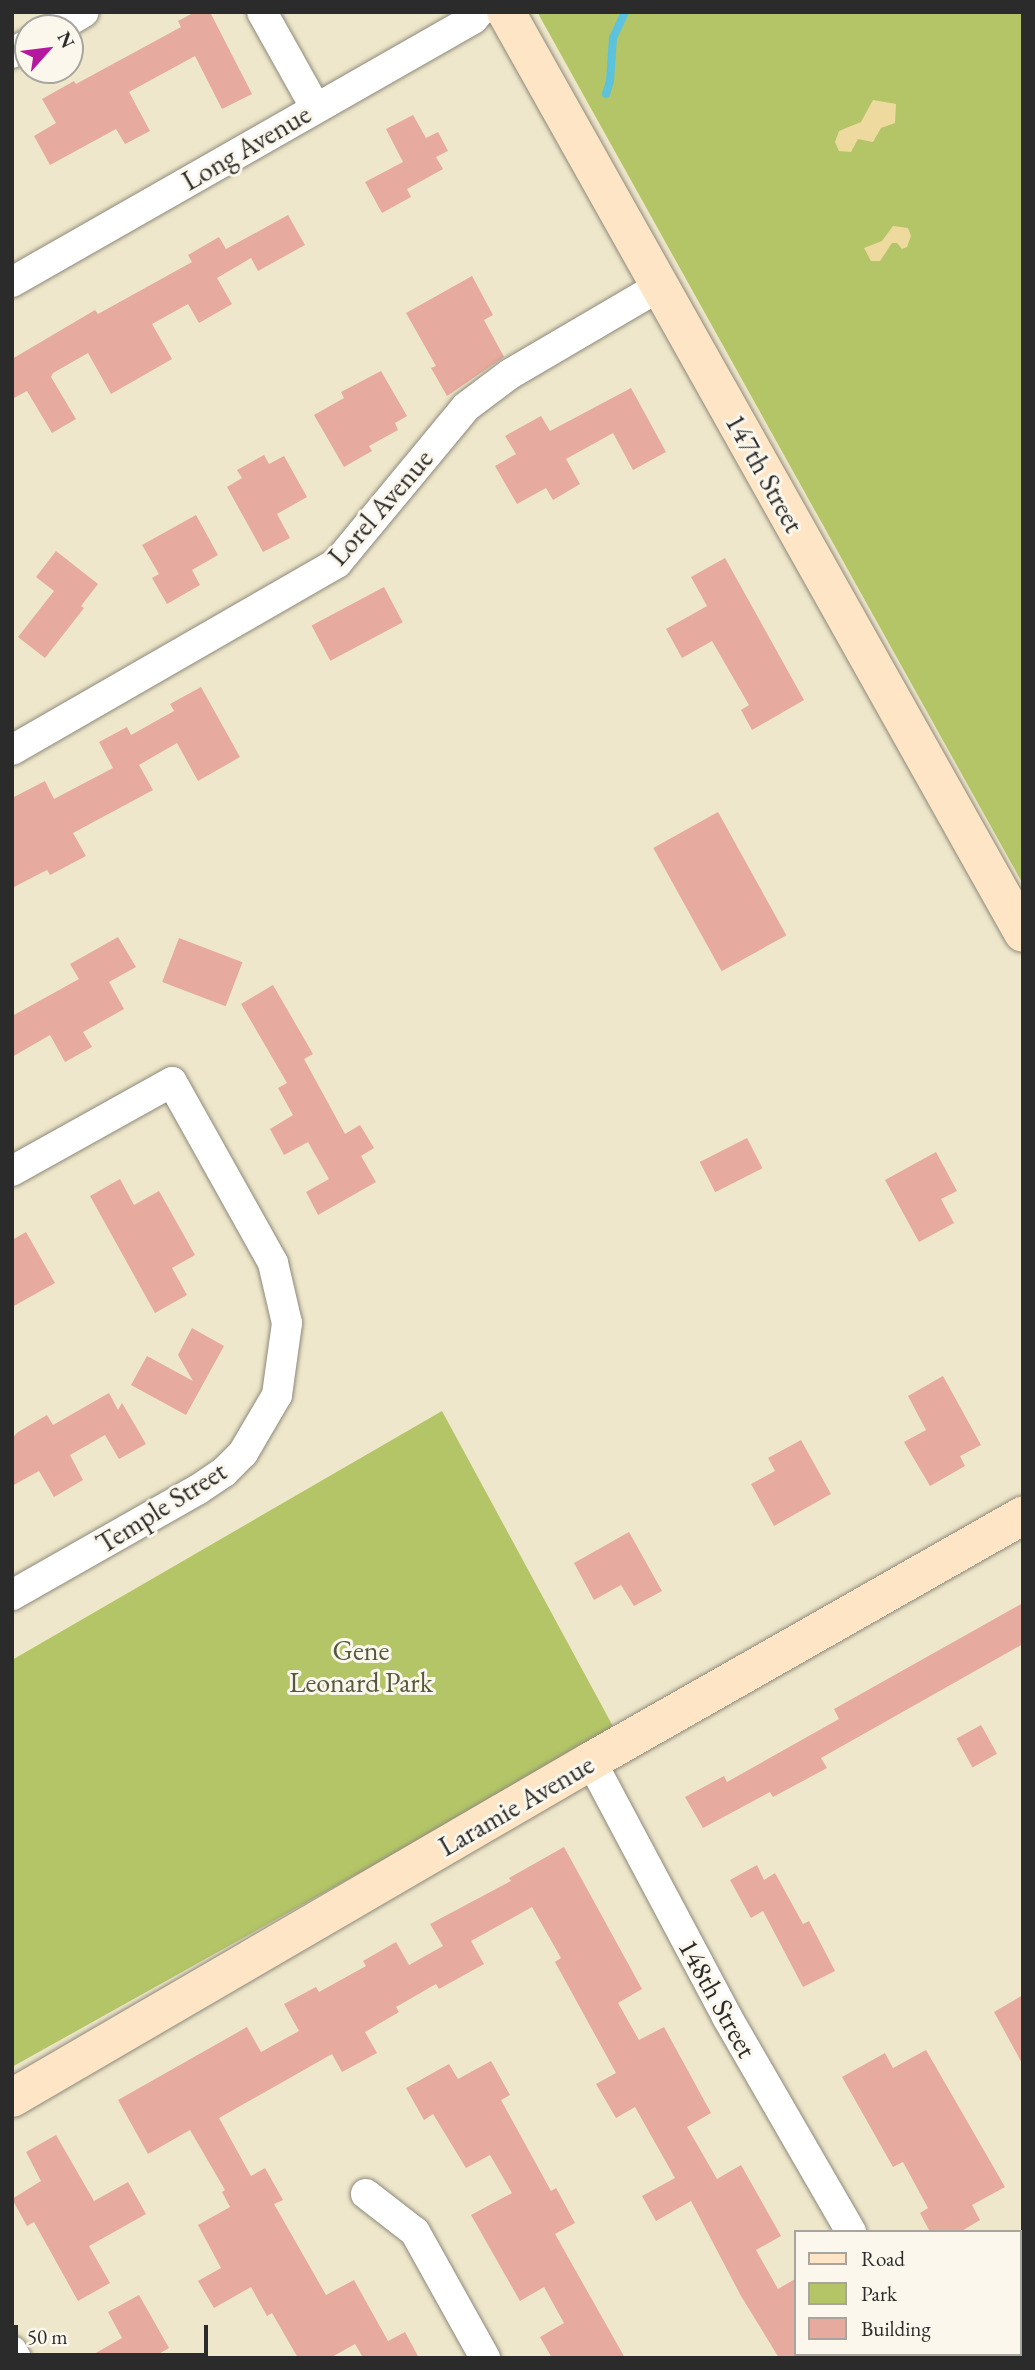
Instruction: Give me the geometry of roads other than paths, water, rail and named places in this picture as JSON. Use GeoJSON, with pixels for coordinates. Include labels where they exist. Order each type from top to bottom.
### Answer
{"type":"FeatureCollection","features":[{"type":"Feature","properties":{"kind":"street"},"geometry":{"type":"LineString","coordinates":[[262,12],[315,107]]}},
{"type":"Feature","properties":{"kind":"street","name":"Long Avenue"},"geometry":{"type":"LineString","coordinates":[[12,282],[473,19],[479,12]]}},
{"type":"Feature","properties":{"kind":"street","name":"147th Street"},"geometry":{"type":"LineString","coordinates":[[506,12],[1023,933]]}},
{"type":"Feature","properties":{"kind":"street","name":"Lorel Avenue"},"geometry":{"type":"LineString","coordinates":[[12,750],[337,563],[467,407],[510,374],[660,286]]}},
{"type":"Feature","properties":{"kind":"street","name":"Temple Street"},"geometry":{"type":"LineString","coordinates":[[12,1171],[172,1082],[273,1264],[287,1323],[278,1395],[243,1453],[224,1472],[12,1595]]}},
{"type":"Feature","properties":{"kind":"street","name":"Laramie Avenue"},"geometry":{"type":"LineString","coordinates":[[12,2098],[591,1761],[1023,1516]]}},
{"type":"Feature","properties":{"kind":"street","name":"148th Street"},"geometry":{"type":"LineString","coordinates":[[591,1761],[727,2017],[850,2230]]}},
{"type":"Feature","properties":{"kind":"street"},"geometry":{"type":"LineString","coordinates":[[366,2194],[415,2232],[485,2358]]}},
{"type":"Feature","properties":{"kind":"street"},"geometry":{"type":"LineString","coordinates":[[12,2351],[16,2358]]}},
{"type":"Feature","properties":{"kind":"waterway"},"geometry":{"type":"LineString","coordinates":[[606,94],[610,81],[613,38],[625,12]]}},
{"type":"Feature","properties":{"kind":"park label","name":"Gene Leonard Park"},"geometry":{"type":"Point","coordinates":[361,1666]}}]}
